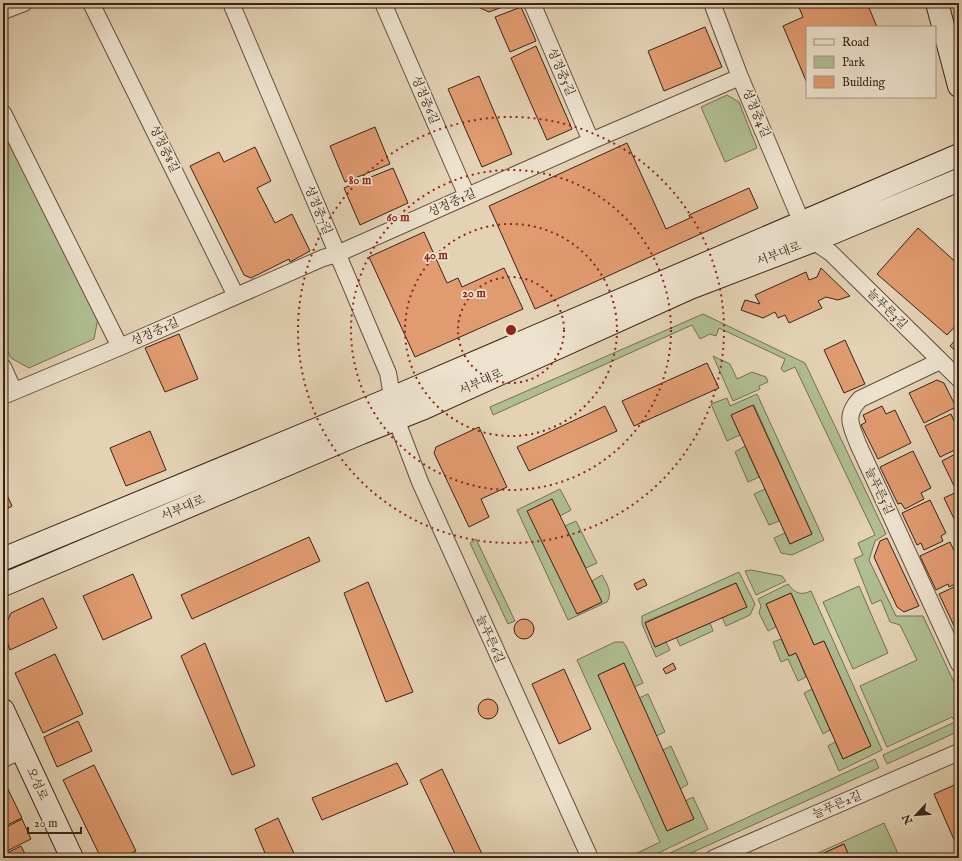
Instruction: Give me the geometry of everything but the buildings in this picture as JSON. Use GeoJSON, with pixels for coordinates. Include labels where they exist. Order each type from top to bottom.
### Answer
{"type":"FeatureCollection","features":[{"type":"Feature","properties":{"kind":"street"},"geometry":{"type":"LineString","coordinates":[[3,11],[24,3]]}},
{"type":"Feature","properties":{"kind":"street","name":"성정중8길"},"geometry":{"type":"LineString","coordinates":[[91,3],[236,296]]}},
{"type":"Feature","properties":{"kind":"street","name":"성정중7길"},"geometry":{"type":"LineString","coordinates":[[231,3],[388,373],[394,408]]}},
{"type":"Feature","properties":{"kind":"street","name":"성정중6길"},"geometry":{"type":"LineString","coordinates":[[383,3],[467,196]]}},
{"type":"Feature","properties":{"kind":"street","name":"성정중5길"},"geometry":{"type":"LineString","coordinates":[[532,3],[590,141]]}},
{"type":"Feature","properties":{"kind":"street","name":"성정중4길"},"geometry":{"type":"LineString","coordinates":[[712,3],[740,77],[808,232]]}},
{"type":"Feature","properties":{"kind":"street"},"geometry":{"type":"LineString","coordinates":[[937,3],[959,86]]}},
{"type":"Feature","properties":{"kind":"street","name":"성정중1길"},"geometry":{"type":"LineString","coordinates":[[3,367],[9,393],[120,348],[323,258],[337,254],[590,141],[740,77]]}},
{"type":"Feature","properties":{"kind":"street","name":"성정중1길"},"geometry":{"type":"LineString","coordinates":[[3,113],[120,348]]}},
{"type":"Feature","properties":{"kind":"street","name":"서부대로"},"geometry":{"type":"LineString","coordinates":[[3,559],[394,408],[431,405],[690,288],[808,232],[959,155]]}},
{"type":"Feature","properties":{"kind":"street","name":"서부대로"},"geometry":{"type":"LineString","coordinates":[[808,232],[959,180]]}},
{"type":"Feature","properties":{"kind":"street","name":"늘푸른3길"},"geometry":{"type":"LineString","coordinates":[[808,232],[959,379]]}},
{"type":"Feature","properties":{"kind":"street","name":"늘푸른5길"},"geometry":{"type":"LineString","coordinates":[[940,361],[860,399],[852,408],[849,418],[858,444],[959,664]]}},
{"type":"Feature","properties":{"kind":"street","name":"서부대로"},"geometry":{"type":"LineString","coordinates":[[3,585],[394,408]]}},
{"type":"Feature","properties":{"kind":"street","name":"늘푸른6길"},"geometry":{"type":"LineString","coordinates":[[394,408],[420,482],[590,858]]}},
{"type":"Feature","properties":{"kind":"street","name":"오성로"},"geometry":{"type":"LineString","coordinates":[[3,710],[12,755],[72,858]]}},
{"type":"Feature","properties":{"kind":"street","name":"늘푸른2길"},"geometry":{"type":"LineString","coordinates":[[714,858],[959,752]]}},
{"type":"Feature","properties":{"kind":"green space"},"geometry":{"type":"Polygon","coordinates":[[[727,95],[739,102],[757,148],[725,162],[701,107],[727,95]]]}},
{"type":"Feature","properties":{"kind":"green space"},"geometry":{"type":"Polygon","coordinates":[[[3,133],[99,313],[94,339],[29,368],[11,358],[3,342],[3,133]]]}},
{"type":"Feature","properties":{"kind":"green space"},"geometry":{"type":"Polygon","coordinates":[[[703,314],[805,363],[886,534],[875,541],[869,560],[896,616],[923,616],[959,693],[959,731],[887,764],[883,755],[955,722],[952,717],[887,747],[860,686],[917,660],[900,625],[890,622],[881,600],[872,604],[854,559],[863,555],[858,543],[875,535],[795,367],[784,372],[781,369],[785,359],[719,328],[716,336],[710,334],[700,339],[692,325],[493,415],[490,407],[703,314]]]}},
{"type":"Feature","properties":{"kind":"green space"},"geometry":{"type":"Polygon","coordinates":[[[713,356],[730,364],[737,379],[752,372],[766,377],[768,382],[759,386],[760,389],[733,401],[713,356]]]}},
{"type":"Feature","properties":{"kind":"green space"},"geometry":{"type":"Polygon","coordinates":[[[757,394],[824,540],[792,555],[781,553],[774,538],[785,533],[790,544],[812,534],[754,405],[731,415],[740,435],[727,441],[711,404],[727,398],[730,406],[757,394]]]}},
{"type":"Feature","properties":{"kind":"green space"},"geometry":{"type":"Polygon","coordinates":[[[745,446],[759,477],[748,482],[735,452],[745,446]]]}},
{"type":"Feature","properties":{"kind":"green space"},"geometry":{"type":"Polygon","coordinates":[[[560,489],[571,510],[560,516],[552,499],[578,614],[602,602],[592,581],[602,575],[609,592],[609,599],[607,602],[568,620],[517,510],[560,489]]]}},
{"type":"Feature","properties":{"kind":"green space"},"geometry":{"type":"Polygon","coordinates":[[[765,489],[779,521],[769,525],[754,494],[765,489]]]}},
{"type":"Feature","properties":{"kind":"green space"},"geometry":{"type":"Polygon","coordinates":[[[576,521],[597,563],[586,568],[565,526],[576,521]]]}},
{"type":"Feature","properties":{"kind":"green space"},"geometry":{"type":"Polygon","coordinates":[[[476,539],[515,621],[508,624],[470,543],[476,539]]]}},
{"type":"Feature","properties":{"kind":"green space"},"geometry":{"type":"Polygon","coordinates":[[[751,570],[782,576],[786,581],[756,595],[745,571],[751,570]]]}},
{"type":"Feature","properties":{"kind":"green space"},"geometry":{"type":"Polygon","coordinates":[[[739,572],[755,604],[750,615],[726,626],[722,617],[746,606],[736,583],[645,622],[655,647],[666,642],[670,650],[656,657],[642,624],[642,616],[739,572]]]}},
{"type":"Feature","properties":{"kind":"green space"},"geometry":{"type":"Polygon","coordinates":[[[788,584],[798,593],[811,591],[882,750],[839,771],[828,746],[835,742],[843,759],[871,746],[824,641],[814,645],[791,593],[766,604],[776,627],[768,631],[759,613],[761,606],[758,599],[788,584]]]}},
{"type":"Feature","properties":{"kind":"green space"},"geometry":{"type":"Polygon","coordinates":[[[859,586],[888,653],[853,669],[823,602],[859,586]]]}},
{"type":"Feature","properties":{"kind":"green space"},"geometry":{"type":"Polygon","coordinates":[[[710,623],[713,631],[680,646],[676,637],[710,623]]]}},
{"type":"Feature","properties":{"kind":"green space"},"geometry":{"type":"Polygon","coordinates":[[[781,639],[789,656],[796,653],[806,677],[798,681],[788,659],[781,662],[773,642],[781,639]]]}},
{"type":"Feature","properties":{"kind":"green space"},"geometry":{"type":"Polygon","coordinates":[[[615,642],[623,642],[626,646],[643,683],[634,687],[624,663],[598,675],[667,831],[693,819],[685,801],[693,797],[708,829],[648,858],[627,858],[660,842],[577,660],[615,642]]]}},
{"type":"Feature","properties":{"kind":"green space"},"geometry":{"type":"Polygon","coordinates":[[[812,689],[830,730],[823,734],[804,693],[812,689]]]}},
{"type":"Feature","properties":{"kind":"green space"},"geometry":{"type":"Polygon","coordinates":[[[648,694],[665,732],[656,736],[639,698],[648,694]]]}},
{"type":"Feature","properties":{"kind":"green space"},"geometry":{"type":"Polygon","coordinates":[[[671,746],[688,784],[680,789],[663,750],[671,746]]]}},
{"type":"Feature","properties":{"kind":"green space"},"geometry":{"type":"Polygon","coordinates":[[[875,759],[879,768],[680,858],[659,858],[875,759]]]}},
{"type":"Feature","properties":{"kind":"green space"},"geometry":{"type":"Polygon","coordinates":[[[884,823],[900,858],[850,858],[843,844],[815,858],[807,858],[884,823]]]}}]}
